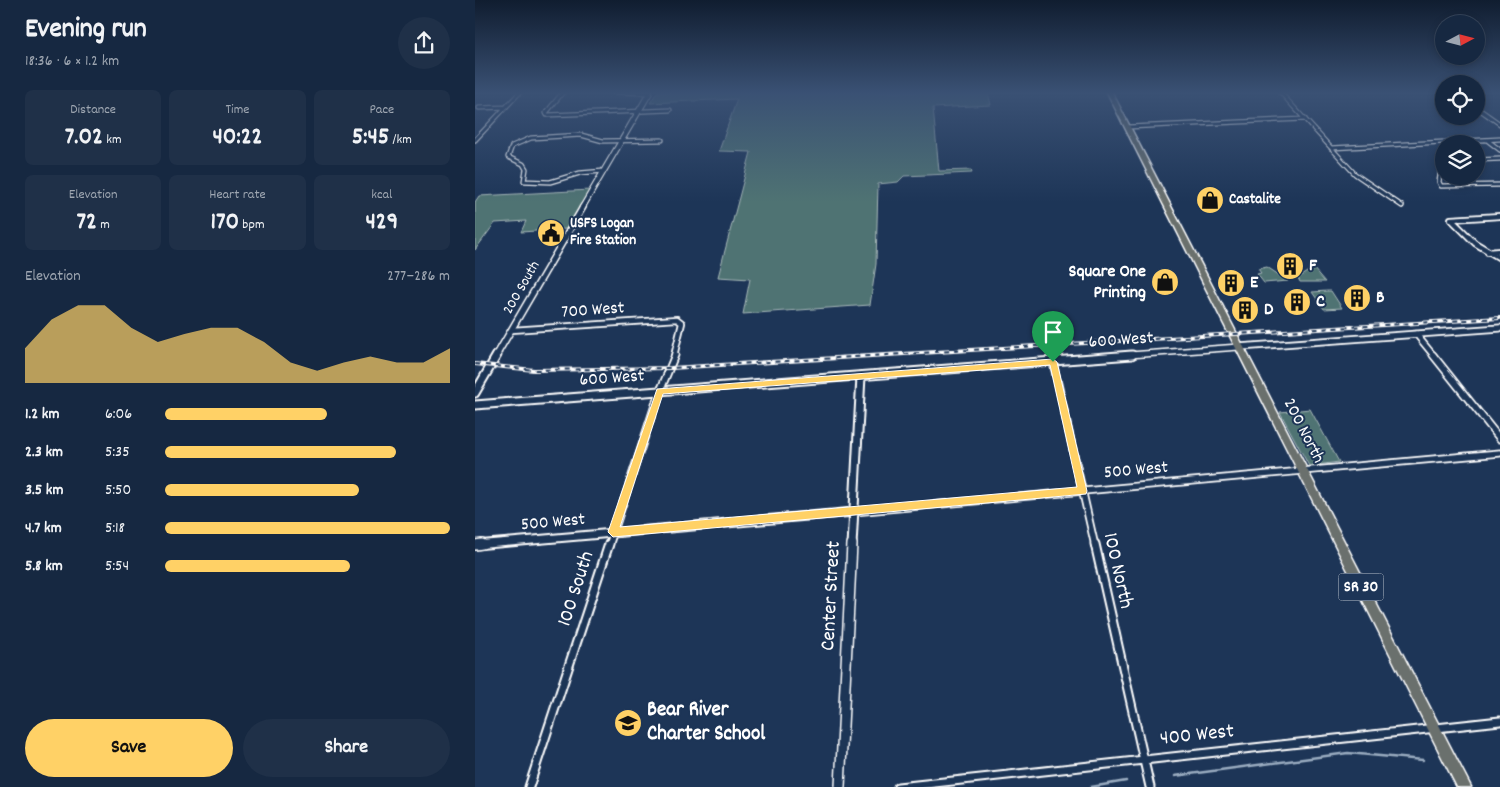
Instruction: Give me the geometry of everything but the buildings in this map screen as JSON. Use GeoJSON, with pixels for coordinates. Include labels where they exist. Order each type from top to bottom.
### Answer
{"type":"FeatureCollection","features":[{"type":"Feature","properties":{"kind":"highway","name":"200 North"},"geometry":{"type":"LineString","coordinates":[[1129,129],[1464,787]]}},
{"type":"Feature","properties":{"kind":"main road","name":"600 West"},"geometry":{"type":"LineString","coordinates":[[1239,347],[1500,328]]}},
{"type":"Feature","properties":{"kind":"street","name":"200 South"},"geometry":{"type":"LineString","coordinates":[[475,393],[628,129]]}},
{"type":"Feature","properties":{"kind":"street"},"geometry":{"type":"LineString","coordinates":[[1314,129],[1355,174],[1378,192],[1403,206]]}},
{"type":"Feature","properties":{"kind":"street"},"geometry":{"type":"LineString","coordinates":[[475,130],[485,130]]}},
{"type":"Feature","properties":{"kind":"street"},"geometry":{"type":"LineString","coordinates":[[475,140],[485,130]]}},
{"type":"Feature","properties":{"kind":"street"},"geometry":{"type":"LineString","coordinates":[[604,171],[580,173],[550,182],[524,181],[526,169],[523,164],[508,157],[509,151],[517,142],[531,138],[581,135],[603,141],[662,140]]}},
{"type":"Feature","properties":{"kind":"street"},"geometry":{"type":"LineString","coordinates":[[1486,139],[1500,150]]}},
{"type":"Feature","properties":{"kind":"street"},"geometry":{"type":"LineString","coordinates":[[1331,148],[1500,139]]}},
{"type":"Feature","properties":{"kind":"street"},"geometry":{"type":"LineString","coordinates":[[1485,160],[1500,159]]}},
{"type":"Feature","properties":{"kind":"street"},"geometry":{"type":"LineString","coordinates":[[1440,185],[1446,188],[1500,185]]}},
{"type":"Feature","properties":{"kind":"street"},"geometry":{"type":"LineString","coordinates":[[1500,216],[1451,219],[1466,235],[1488,252],[1500,258]]}},
{"type":"Feature","properties":{"kind":"street"},"geometry":{"type":"LineString","coordinates":[[1488,252],[1500,251]]}},
{"type":"Feature","properties":{"kind":"street","name":"700 West"},"geometry":{"type":"LineString","coordinates":[[511,330],[677,319]]}},
{"type":"Feature","properties":{"kind":"street","name":"100 South"},"geometry":{"type":"LineString","coordinates":[[529,787],[660,391],[671,368],[682,332],[682,324],[677,319]]}},
{"type":"Feature","properties":{"kind":"street"},"geometry":{"type":"LineString","coordinates":[[1416,334],[1500,439]]}},
{"type":"Feature","properties":{"kind":"street","name":"600 West"},"geometry":{"type":"LineString","coordinates":[[475,405],[1239,347]]}},
{"type":"Feature","properties":{"kind":"street","name":"100 North"},"geometry":{"type":"LineString","coordinates":[[1053,362],[1150,787]]}},
{"type":"Feature","properties":{"kind":"street","name":"Center Street"},"geometry":{"type":"LineString","coordinates":[[840,787],[861,376]]}},
{"type":"Feature","properties":{"kind":"street","name":"500 West"},"geometry":{"type":"LineString","coordinates":[[475,545],[1500,453]]}},
{"type":"Feature","properties":{"kind":"street","name":"400 West"},"geometry":{"type":"LineString","coordinates":[[898,787],[1500,721]]}},
{"type":"Feature","properties":{"kind":"green space"},"geometry":{"type":"Polygon","coordinates":[[[727,129],[935,129],[939,171],[971,170],[972,173],[904,176],[898,182],[878,184],[876,264],[870,305],[743,314],[750,279],[718,277],[751,152],[719,151],[727,129]]]}},
{"type":"Feature","properties":{"kind":"green space"},"geometry":{"type":"Polygon","coordinates":[[[590,190],[566,229],[521,232],[526,221],[495,223],[475,250],[475,202],[479,196],[590,190]]]}},
{"type":"Feature","properties":{"kind":"green space"},"geometry":{"type":"Polygon","coordinates":[[[1267,267],[1288,281],[1264,283],[1257,274],[1261,273],[1258,269],[1267,267]]]}},
{"type":"Feature","properties":{"kind":"green space"},"geometry":{"type":"Polygon","coordinates":[[[1313,268],[1325,282],[1300,282],[1298,278],[1313,268]]]}},
{"type":"Feature","properties":{"kind":"green space"},"geometry":{"type":"Polygon","coordinates":[[[1331,291],[1342,308],[1324,309],[1312,292],[1331,291]]]}},
{"type":"Feature","properties":{"kind":"green space"},"geometry":{"type":"Polygon","coordinates":[[[1310,409],[1339,462],[1309,466],[1280,412],[1310,409]]]}},
{"type":"Feature","properties":{"kind":"waterway"},"geometry":{"type":"LineString","coordinates":[[1175,776],[1348,753],[1423,760]]}},
{"type":"Feature","properties":{"kind":"waterway"},"geometry":{"type":"LineString","coordinates":[[1091,787],[1126,781]]}},
{"type":"Feature","properties":{"kind":"railway"},"geometry":{"type":"LineString","coordinates":[[475,364],[534,370],[671,368],[1500,318]]}},
{"type":"Feature","properties":{"kind":"place","name":"Castalite"},"geometry":{"type":"Point","coordinates":[1210,200]}},
{"type":"Feature","properties":{"kind":"place","name":"USFS Logan Fire Station"},"geometry":{"type":"Point","coordinates":[551,233]}},
{"type":"Feature","properties":{"kind":"place","name":"F"},"geometry":{"type":"Point","coordinates":[1290,266]}},
{"type":"Feature","properties":{"kind":"place","name":"Square One Printing"},"geometry":{"type":"Point","coordinates":[1165,282]}},
{"type":"Feature","properties":{"kind":"place","name":"E"},"geometry":{"type":"Point","coordinates":[1231,283]}},
{"type":"Feature","properties":{"kind":"place","name":"B"},"geometry":{"type":"Point","coordinates":[1357,298]}},
{"type":"Feature","properties":{"kind":"place","name":"C"},"geometry":{"type":"Point","coordinates":[1297,302]}},
{"type":"Feature","properties":{"kind":"place","name":"D"},"geometry":{"type":"Point","coordinates":[1245,310]}},
{"type":"Feature","properties":{"kind":"place","name":"Bear River Charter School"},"geometry":{"type":"Point","coordinates":[628,723]}},
{"type":"Feature","properties":{"kind":"route"},"geometry":{"type":"LineString","coordinates":[[1053,362],[1082,491],[613,532],[660,391],[1053,362]]}}]}
